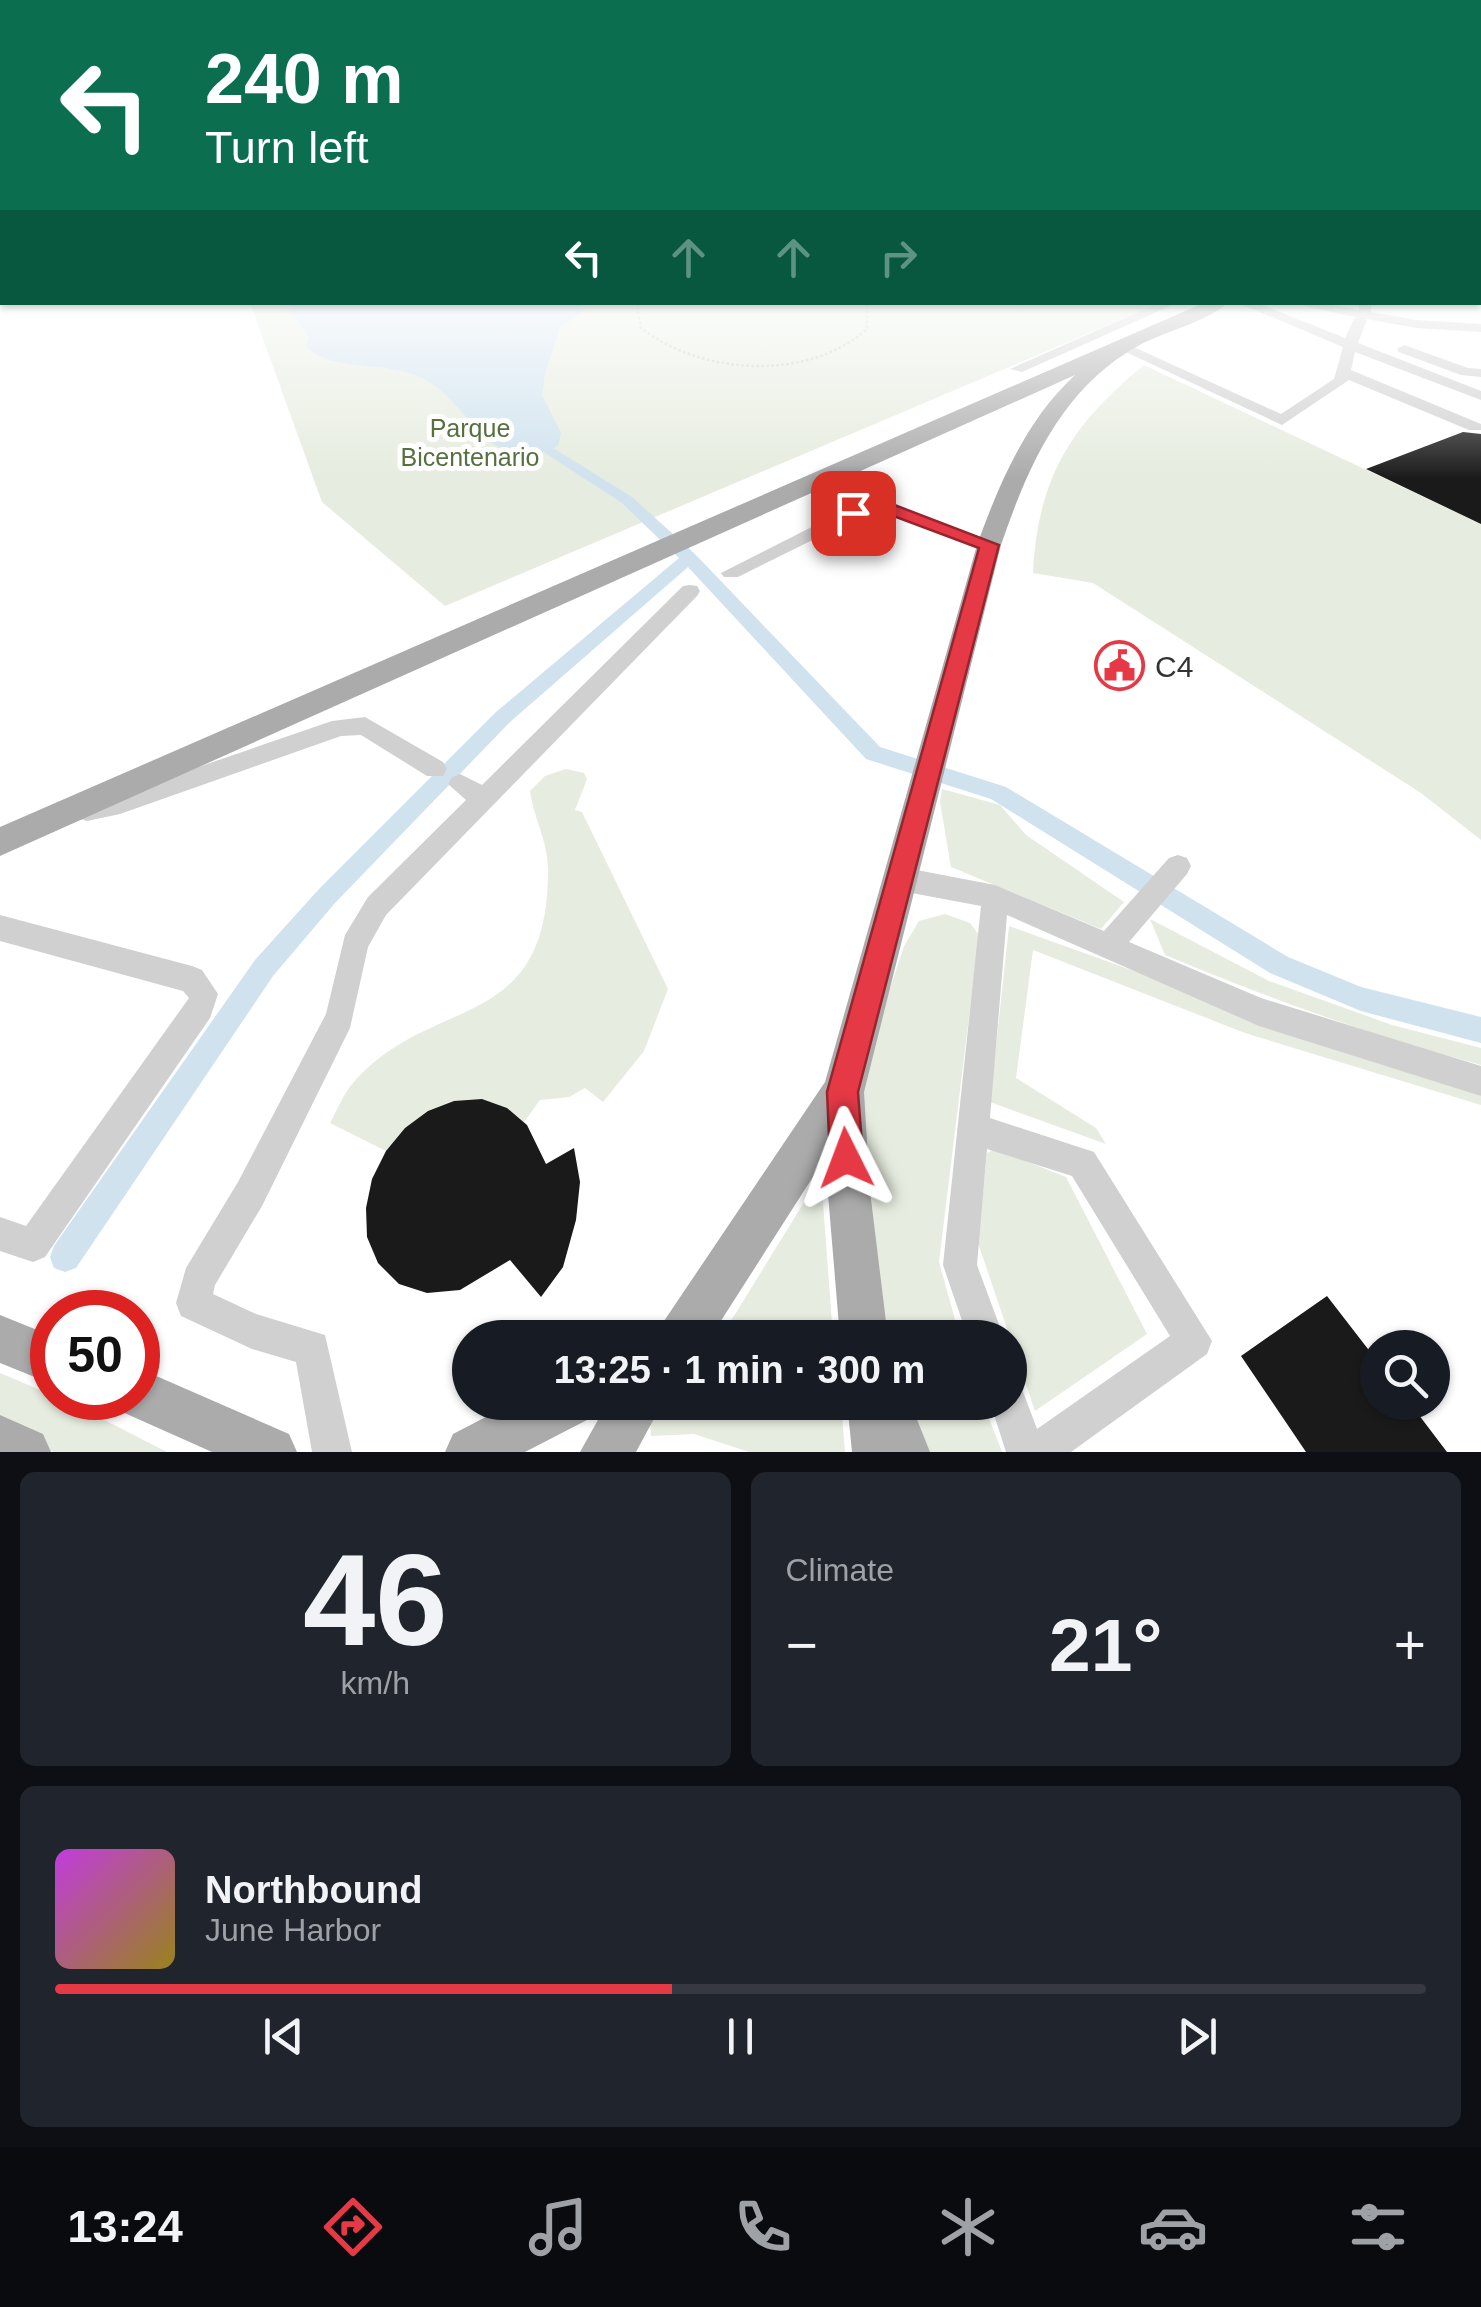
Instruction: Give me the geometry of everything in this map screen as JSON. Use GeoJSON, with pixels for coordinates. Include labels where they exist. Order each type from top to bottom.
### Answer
{"type":"FeatureCollection","features":[{"type":"Feature","properties":{"kind":"main road"},"geometry":{"type":"LineString","coordinates":[[0,842],[1129,344]]}},
{"type":"Feature","properties":{"kind":"main road"},"geometry":{"type":"LineString","coordinates":[[688,1320],[843,1092],[1005,498],[1036,434],[1078,383],[1122,347]]}},
{"type":"Feature","properties":{"kind":"main road"},"geometry":{"type":"LineString","coordinates":[[843,1092],[862,1320]]}},
{"type":"Feature","properties":{"kind":"main road"},"geometry":{"type":"LineString","coordinates":[[0,1339],[30,1351]]}},
{"type":"Feature","properties":{"kind":"main road"},"geometry":{"type":"LineString","coordinates":[[160,1403],[270,1452]]}},
{"type":"Feature","properties":{"kind":"main road"},"geometry":{"type":"LineString","coordinates":[[471,1452],[534,1420]]}},
{"type":"Feature","properties":{"kind":"main road"},"geometry":{"type":"LineString","coordinates":[[606,1452],[626,1420]]}},
{"type":"Feature","properties":{"kind":"main road"},"geometry":{"type":"LineString","coordinates":[[874,1420],[878,1452]]}},
{"type":"Feature","properties":{"kind":"main road"},"geometry":{"type":"LineString","coordinates":[[891,1420],[904,1452]]}},
{"type":"Feature","properties":{"kind":"main road"},"geometry":{"type":"LineString","coordinates":[[0,1441],[25,1452]]}},
{"type":"Feature","properties":{"kind":"street"},"geometry":{"type":"LineString","coordinates":[[1017,369],[1076,344]]}},
{"type":"Feature","properties":{"kind":"street"},"geometry":{"type":"LineString","coordinates":[[1122,347],[1282,420],[1342,381],[1349,344]]}},
{"type":"Feature","properties":{"kind":"street"},"geometry":{"type":"LineString","coordinates":[[1352,344],[1481,409]]}},
{"type":"Feature","properties":{"kind":"street"},"geometry":{"type":"LineString","coordinates":[[1353,344],[1481,396]]}},
{"type":"Feature","properties":{"kind":"street"},"geometry":{"type":"LineString","coordinates":[[1356,344],[1481,373]]}},
{"type":"Feature","properties":{"kind":"street"},"geometry":{"type":"LineString","coordinates":[[1045,357],[1071,370]]}},
{"type":"Feature","properties":{"kind":"street"},"geometry":{"type":"LineString","coordinates":[[1344,372],[1475,427]]}},
{"type":"Feature","properties":{"kind":"street"},"geometry":{"type":"LineString","coordinates":[[731,573],[853,513],[884,506],[990,545]]}},
{"type":"Feature","properties":{"kind":"street"},"geometry":{"type":"LineString","coordinates":[[332,1452],[312,1348],[252,1331],[194,1303],[198,1280],[250,1194],[340,1018],[355,944],[377,906],[472,792],[690,591]]}},
{"type":"Feature","properties":{"kind":"street"},"geometry":{"type":"LineString","coordinates":[[64,816],[120,804],[340,728],[365,726],[435,768]]}},
{"type":"Feature","properties":{"kind":"street"},"geometry":{"type":"LineString","coordinates":[[1108,946],[1178,866]]}},
{"type":"Feature","properties":{"kind":"street"},"geometry":{"type":"LineString","coordinates":[[902,879],[995,897],[1259,1012],[1481,1081]]}},
{"type":"Feature","properties":{"kind":"street"},"geometry":{"type":"LineString","coordinates":[[980,1320],[960,1265],[970,1128],[995,897]]}},
{"type":"Feature","properties":{"kind":"street"},"geometry":{"type":"LineString","coordinates":[[0,928],[192,980],[204,994],[200,1008],[34,1245],[0,1234]]}},
{"type":"Feature","properties":{"kind":"street"},"geometry":{"type":"LineString","coordinates":[[970,1128],[1083,1163],[1194,1341],[1038,1452]]}},
{"type":"Feature","properties":{"kind":"street"},"geometry":{"type":"LineString","coordinates":[[1015,1420],[1026,1452]]}},
{"type":"Feature","properties":{"kind":"path"},"geometry":{"type":"LineString","coordinates":[[662,344],[670,350],[717,362],[765,364],[804,360],[850,344]]}},
{"type":"Feature","properties":{"kind":"green space","name":"Parque Bicentenario"},"geometry":{"type":"Polygon","coordinates":[[[265,344],[1064,344],[445,606],[322,502],[265,344]]]}},
{"type":"Feature","properties":{"kind":"green space"},"geometry":{"type":"Polygon","coordinates":[[[1144,365],[1481,524],[1481,840],[1421,793],[1093,583],[1033,573],[1042,508],[1063,456],[1097,409],[1144,365]]]}},
{"type":"Feature","properties":{"kind":"green space"},"geometry":{"type":"Polygon","coordinates":[[[566,769],[584,773],[587,779],[575,810],[582,812],[668,989],[644,1051],[603,1102],[585,1088],[569,1097],[540,1100],[524,1122],[507,1108],[482,1099],[386,1151],[330,1123],[349,1087],[384,1055],[479,1005],[506,987],[528,962],[543,925],[548,873],[530,791],[545,776],[566,769]]]}},
{"type":"Feature","properties":{"kind":"green space"},"geometry":{"type":"Polygon","coordinates":[[[942,789],[1000,805],[1026,835],[1124,902],[1101,929],[951,867],[940,802],[942,789]]]}},
{"type":"Feature","properties":{"kind":"green space"},"geometry":{"type":"Polygon","coordinates":[[[945,914],[970,923],[979,935],[939,1262],[955,1320],[882,1320],[860,1097],[871,1046],[904,946],[919,921],[945,914]]]}},
{"type":"Feature","properties":{"kind":"green space"},"geometry":{"type":"Polygon","coordinates":[[[1150,919],[1269,981],[1392,1025],[1481,1048],[1481,1065],[1321,1015],[1165,955],[1150,919]]]}},
{"type":"Feature","properties":{"kind":"green space"},"geometry":{"type":"Polygon","coordinates":[[[1009,926],[1481,1096],[1481,1105],[1245,1033],[1033,950],[1016,1078],[1096,1128],[1106,1144],[990,1102],[1009,926]]]}},
{"type":"Feature","properties":{"kind":"green space"},"geometry":{"type":"Polygon","coordinates":[[[995,1149],[1066,1177],[1147,1334],[1035,1411],[1027,1387],[1027,1320],[1004,1320],[978,1243],[987,1153],[995,1149]]]}},
{"type":"Feature","properties":{"kind":"green space"},"geometry":{"type":"Polygon","coordinates":[[[821,1175],[832,1320],[731,1320],[821,1175]]]}},
{"type":"Feature","properties":{"kind":"green space"},"geometry":{"type":"Polygon","coordinates":[[[0,1373],[30,1386],[30,1420],[104,1420],[167,1452],[53,1452],[0,1423],[0,1373]]]}},
{"type":"Feature","properties":{"kind":"green space"},"geometry":{"type":"Polygon","coordinates":[[[842,1420],[845,1452],[749,1452],[694,1434],[651,1436],[650,1421],[842,1420]]]}},
{"type":"Feature","properties":{"kind":"green space"},"geometry":{"type":"Polygon","coordinates":[[[908,1420],[990,1420],[1002,1452],[919,1452],[908,1420]]]}},
{"type":"Feature","properties":{"kind":"water"},"geometry":{"type":"Polygon","coordinates":[[[307,344],[555,344],[542,395],[561,433],[558,446],[536,454],[517,454],[500,448],[446,395],[416,375],[334,361],[306,347],[307,344]]]}},
{"type":"Feature","properties":{"kind":"building"},"geometry":{"type":"Polygon","coordinates":[[[1463,432],[1481,434],[1481,524],[1366,469],[1463,432]]]}},
{"type":"Feature","properties":{"kind":"building"},"geometry":{"type":"Polygon","coordinates":[[[482,1099],[507,1108],[527,1125],[546,1164],[574,1148],[580,1182],[576,1220],[563,1267],[541,1297],[510,1260],[460,1290],[427,1293],[399,1284],[378,1263],[367,1237],[366,1208],[372,1179],[386,1151],[405,1128],[428,1111],[454,1101],[482,1099]]]}},
{"type":"Feature","properties":{"kind":"building"},"geometry":{"type":"Polygon","coordinates":[[[1327,1296],[1360,1339],[1360,1420],[1423,1420],[1447,1452],[1306,1452],[1241,1356],[1327,1296]]]}},
{"type":"Feature","properties":{"kind":"waterway"},"geometry":{"type":"LineString","coordinates":[[550,450],[627,500],[689,558]]}},
{"type":"Feature","properties":{"kind":"waterway"},"geometry":{"type":"LineString","coordinates":[[65,1257],[264,968],[327,896],[503,717],[689,558]]}},
{"type":"Feature","properties":{"kind":"waterway"},"geometry":{"type":"LineString","coordinates":[[689,558],[873,753],[998,793],[1279,965],[1361,999],[1481,1030]]}},
{"type":"Feature","properties":{"kind":"place","name":"C4"},"geometry":{"type":"Point","coordinates":[1120,666]}},
{"type":"Feature","properties":{"kind":"route"},"geometry":{"type":"LineString","coordinates":[[846,1158],[843,1092],[990,545],[884,506],[853,513]]}}]}
